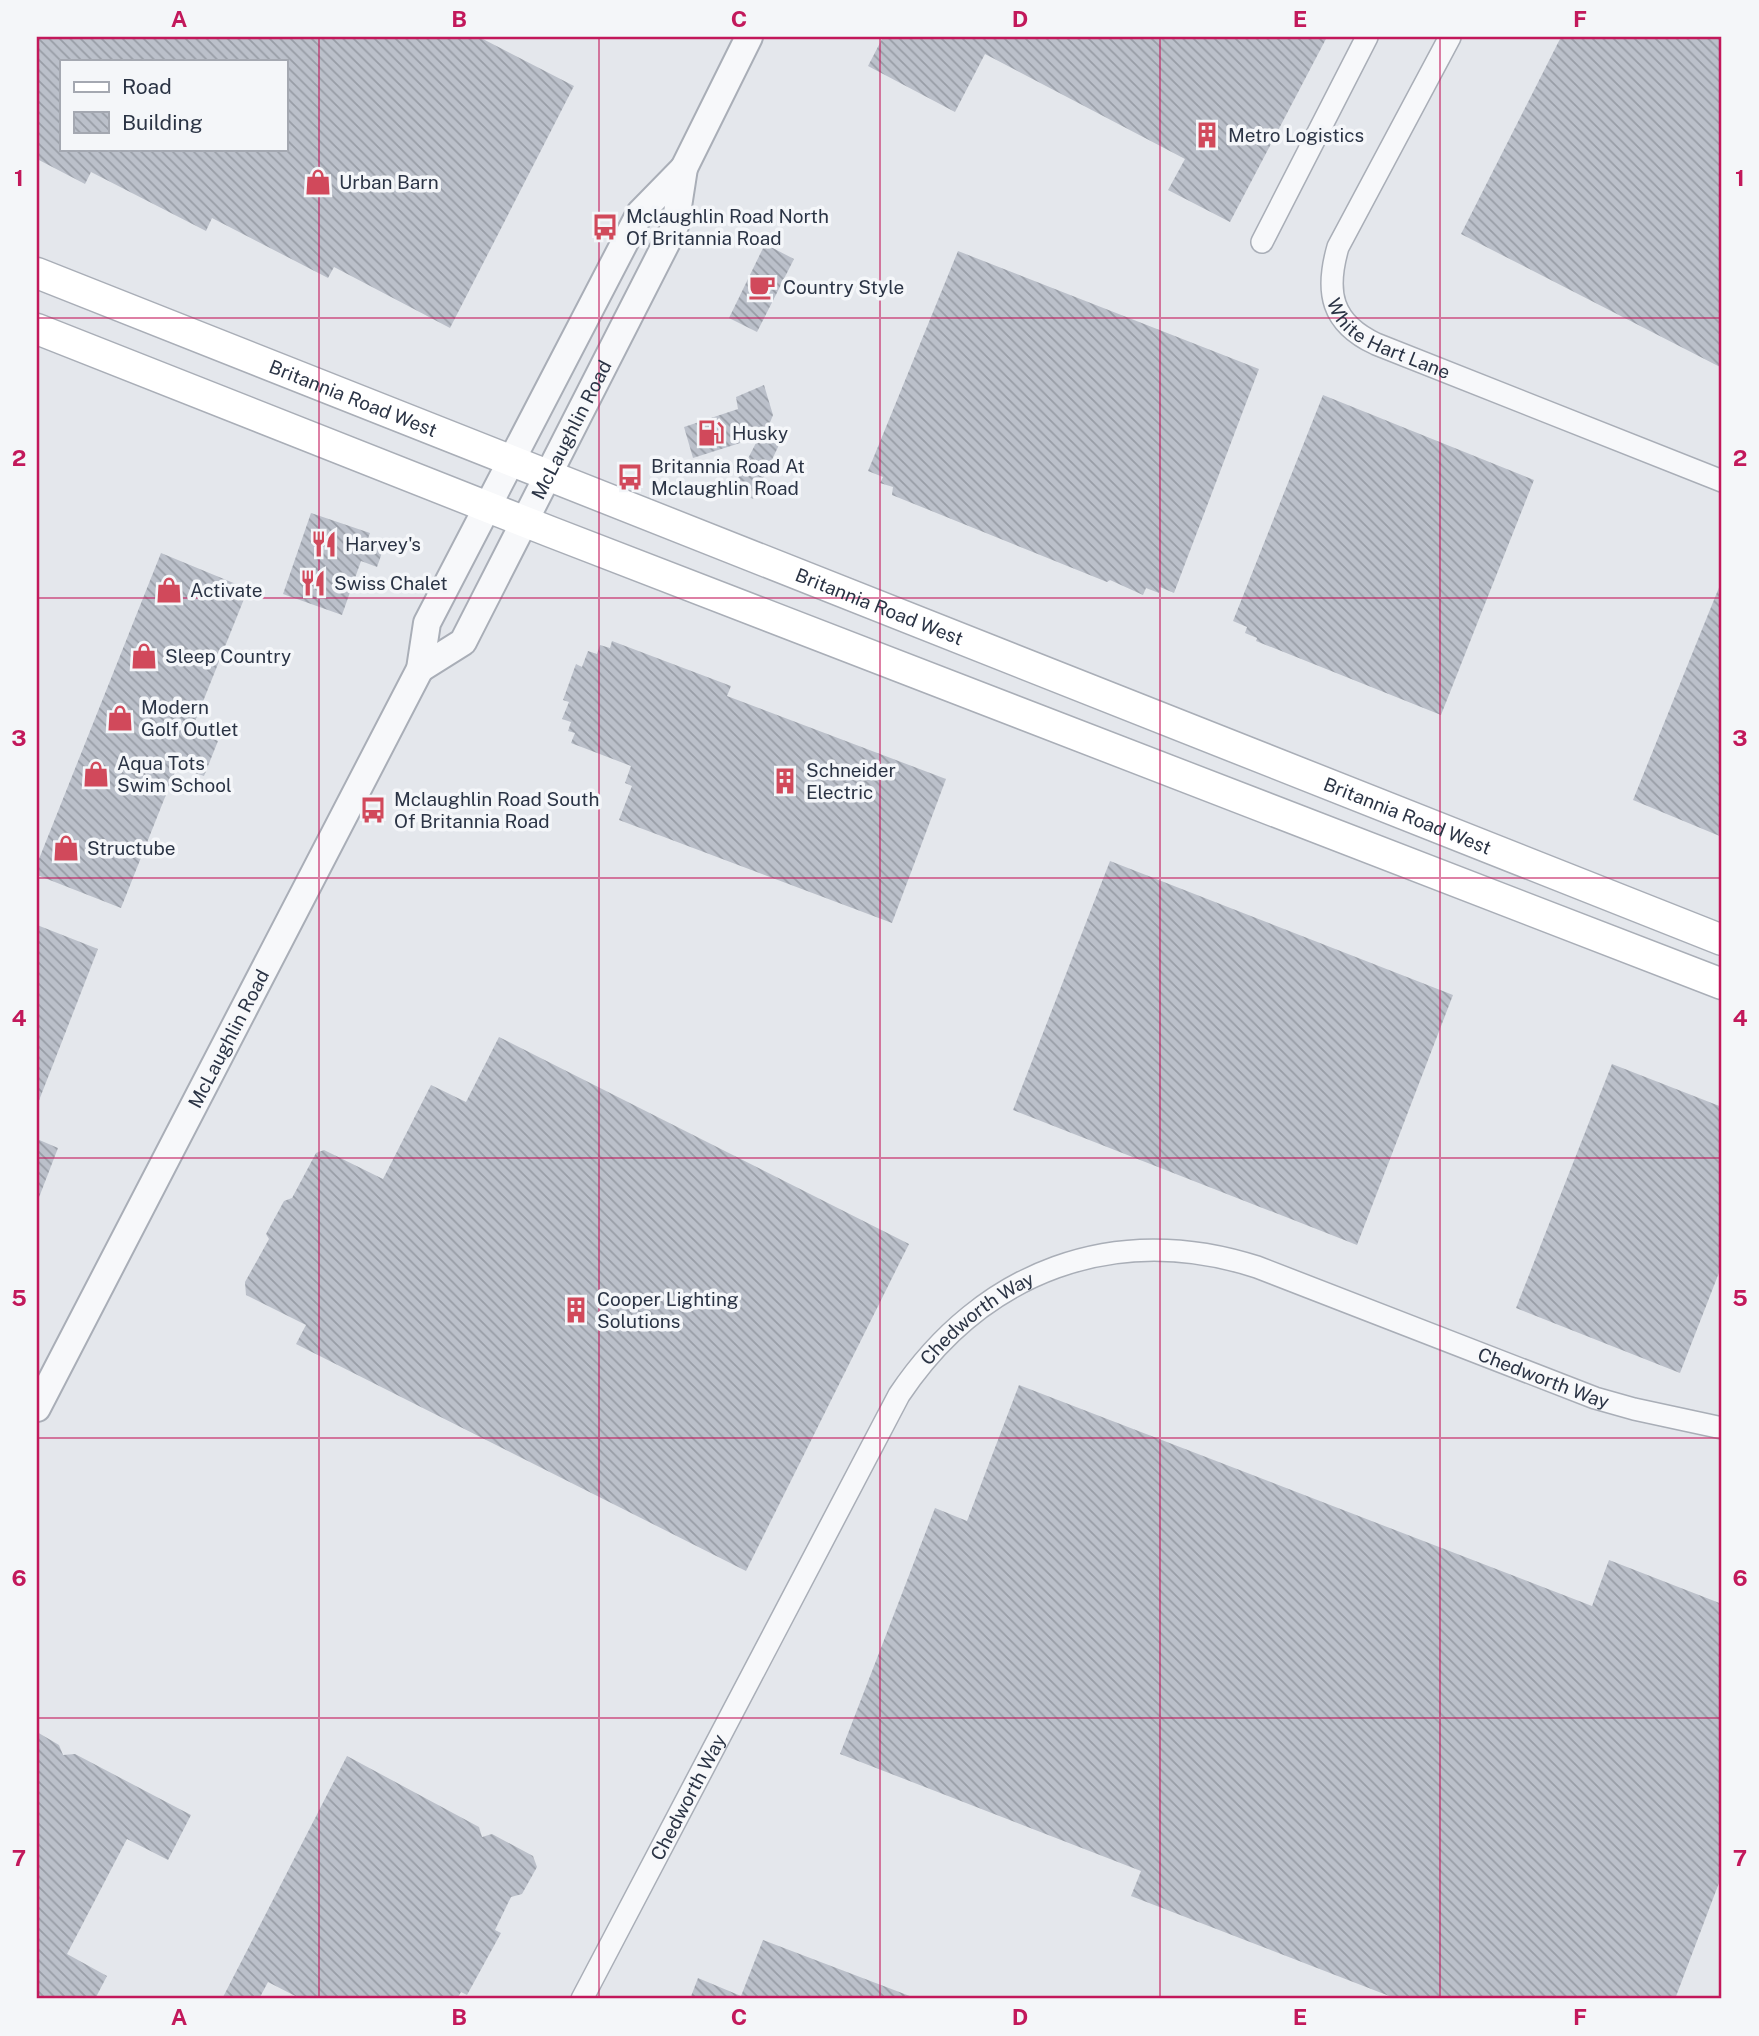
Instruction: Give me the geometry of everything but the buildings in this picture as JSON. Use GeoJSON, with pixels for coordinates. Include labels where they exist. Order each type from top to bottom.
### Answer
{"type":"FeatureCollection","features":[{"type":"Feature","properties":{"kind":"main road","name":"Britannia Road West"},"geometry":{"type":"LineString","coordinates":[[37,273],[1722,940]]}},
{"type":"Feature","properties":{"kind":"main road"},"geometry":{"type":"LineString","coordinates":[[37,329],[525,522],[1722,984]]}},
{"type":"Feature","properties":{"kind":"street","name":"McLaughlin Road"},"geometry":{"type":"LineString","coordinates":[[420,670],[463,642],[675,226],[684,168],[749,37]]}},
{"type":"Feature","properties":{"kind":"street"},"geometry":{"type":"LineString","coordinates":[[1262,242],[1367,37]]}},
{"type":"Feature","properties":{"kind":"street","name":"White Hart Lane"},"geometry":{"type":"LineString","coordinates":[[1450,37],[1338,247],[1330,275],[1334,300],[1343,319],[1363,338],[1376,344],[1722,481]]}},
{"type":"Feature","properties":{"kind":"street","name":"McLaughlin Road"},"geometry":{"type":"LineString","coordinates":[[37,1408],[420,670],[427,623],[640,213],[684,168]]}},
{"type":"Feature","properties":{"kind":"street","name":"Chedworth Way"},"geometry":{"type":"LineString","coordinates":[[582,1999],[899,1395],[922,1362],[956,1326],[1003,1291],[1060,1265],[1100,1254],[1142,1249],[1205,1253],[1257,1267],[1595,1398],[1722,1427]]}},
{"type":"Feature","properties":{"kind":"place","name":"Metro Logistics"},"geometry":{"type":"Point","coordinates":[1207,135]}},
{"type":"Feature","properties":{"kind":"place","name":"Urban Barn"},"geometry":{"type":"Point","coordinates":[318,182]}},
{"type":"Feature","properties":{"kind":"place","name":"Mclaughlin Road North Of Britannia Road"},"geometry":{"type":"Point","coordinates":[605,227]}},
{"type":"Feature","properties":{"kind":"place","name":"Country Style"},"geometry":{"type":"Point","coordinates":[762,287]}},
{"type":"Feature","properties":{"kind":"place","name":"Husky"},"geometry":{"type":"Point","coordinates":[711,433]}},
{"type":"Feature","properties":{"kind":"place","name":"Britannia Road At Mclaughlin Road"},"geometry":{"type":"Point","coordinates":[630,477]}},
{"type":"Feature","properties":{"kind":"place","name":"Harvey's"},"geometry":{"type":"Point","coordinates":[324,544]}},
{"type":"Feature","properties":{"kind":"place","name":"Swiss Chalet"},"geometry":{"type":"Point","coordinates":[313,583]}},
{"type":"Feature","properties":{"kind":"place","name":"Activate"},"geometry":{"type":"Point","coordinates":[169,590]}},
{"type":"Feature","properties":{"kind":"place","name":"Sleep Country"},"geometry":{"type":"Point","coordinates":[144,656]}},
{"type":"Feature","properties":{"kind":"place","name":"Modern Golf Outlet"},"geometry":{"type":"Point","coordinates":[120,718]}},
{"type":"Feature","properties":{"kind":"place","name":"Aqua Tots Swim School"},"geometry":{"type":"Point","coordinates":[96,774]}},
{"type":"Feature","properties":{"kind":"place","name":"Schneider Electric"},"geometry":{"type":"Point","coordinates":[785,781]}},
{"type":"Feature","properties":{"kind":"place","name":"Mclaughlin Road South Of Britannia Road"},"geometry":{"type":"Point","coordinates":[373,810]}},
{"type":"Feature","properties":{"kind":"place","name":"Structube"},"geometry":{"type":"Point","coordinates":[66,848]}},
{"type":"Feature","properties":{"kind":"place","name":"Cooper Lighting Solutions"},"geometry":{"type":"Point","coordinates":[576,1310]}}]}
